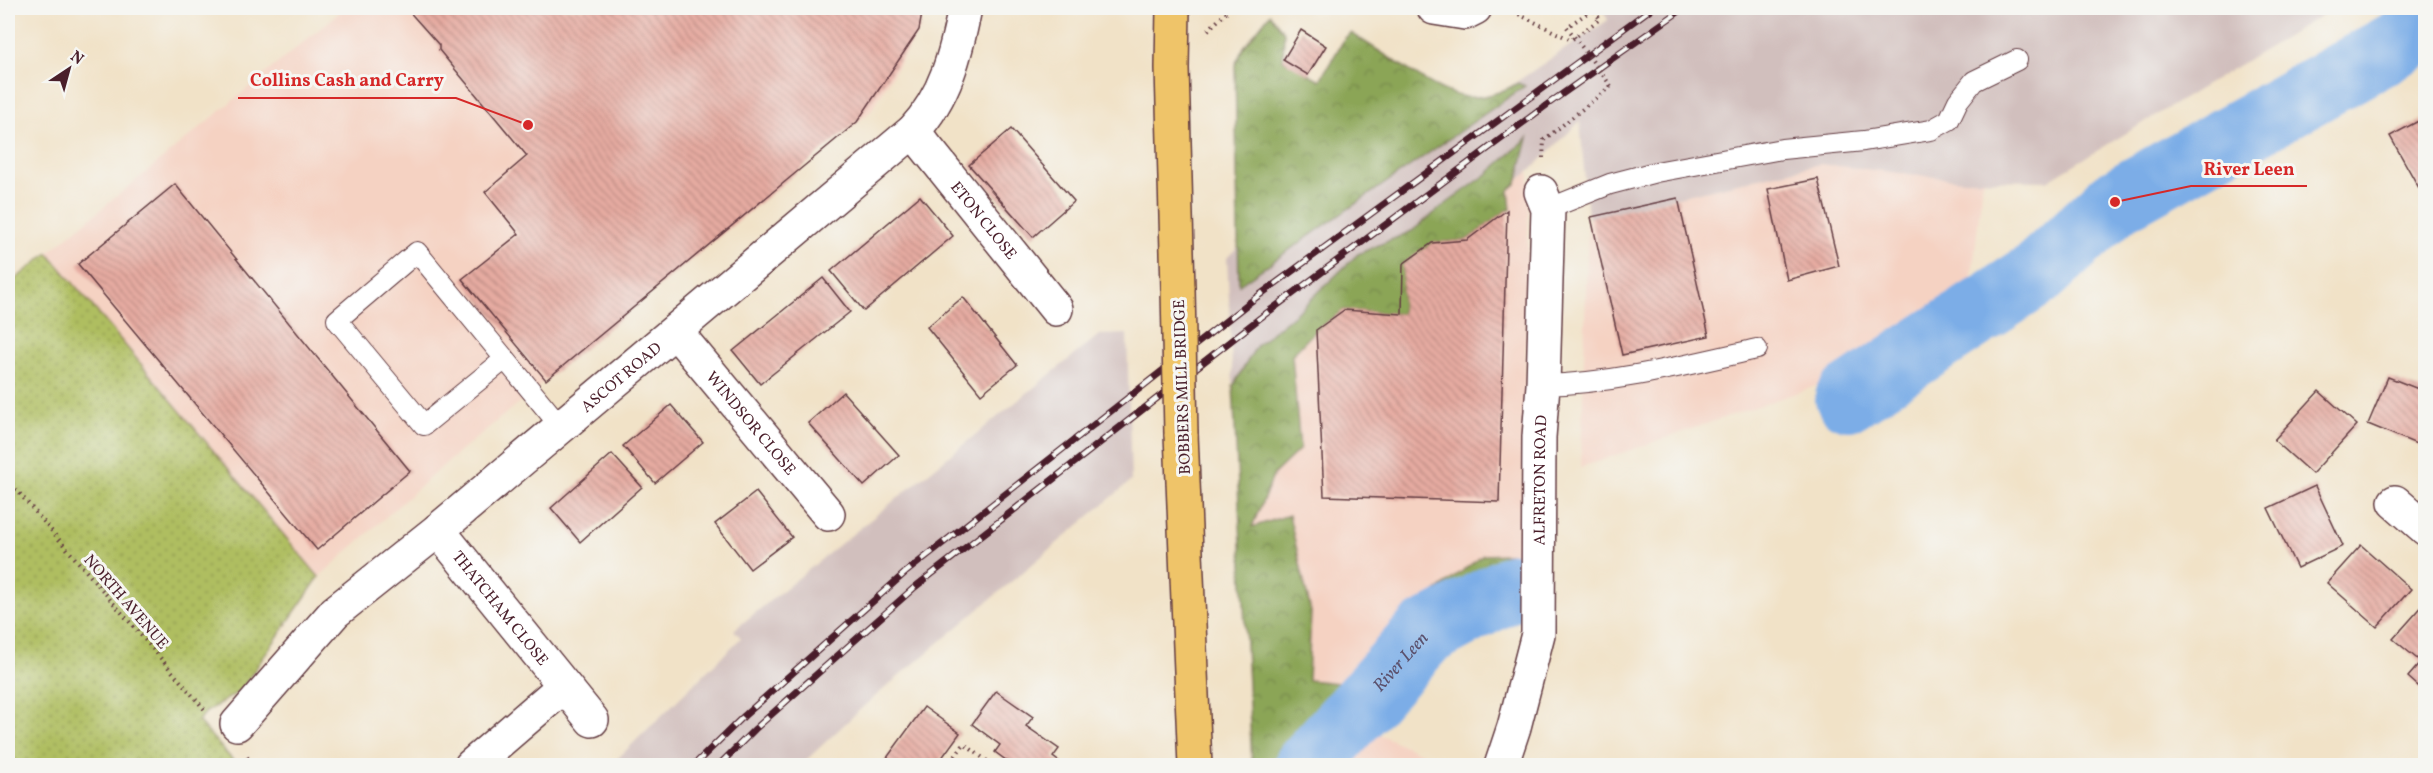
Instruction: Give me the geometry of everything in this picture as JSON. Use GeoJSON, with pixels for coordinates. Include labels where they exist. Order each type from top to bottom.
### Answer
{"type":"FeatureCollection","features":[{"type":"Feature","properties":{"kind":"main road","name":"BOBBERS MILL BRIDGE"},"geometry":{"type":"LineString","coordinates":[[1173,8],[1172,68],[1181,434],[1195,765]]}},
{"type":"Feature","properties":{"kind":"street","name":"ASCOT ROAD"},"geometry":{"type":"LineString","coordinates":[[237,724],[335,612],[438,530],[676,332],[913,131],[926,118],[937,99],[956,56],[965,8]]}},
{"type":"Feature","properties":{"kind":"street"},"geometry":{"type":"LineString","coordinates":[[1434,8],[1465,13],[1475,8]]}},
{"type":"Feature","properties":{"kind":"street","name":"ETON CLOSE"},"geometry":{"type":"LineString","coordinates":[[913,131],[1056,309]]}},
{"type":"Feature","properties":{"kind":"street","name":"ALFRETON ROAD"},"geometry":{"type":"LineString","coordinates":[[1501,765],[1514,727],[1538,634],[1539,437],[1543,385],[1545,201]]}},
{"type":"Feature","properties":{"kind":"street","name":"WINDSOR CLOSE"},"geometry":{"type":"LineString","coordinates":[[676,332],[828,514]]}},
{"type":"Feature","properties":{"kind":"street"},"geometry":{"type":"LineString","coordinates":[[2395,502],[2426,529]]}},
{"type":"Feature","properties":{"kind":"street","name":"THATCHAM CLOSE"},"geometry":{"type":"LineString","coordinates":[[438,530],[592,720]]}},
{"type":"Feature","properties":{"kind":"street"},"geometry":{"type":"LineString","coordinates":[[471,765],[564,686]]}},
{"type":"Feature","properties":{"kind":"lane"},"geometry":{"type":"LineString","coordinates":[[1545,201],[1656,172],[1782,149],[1864,141],[1931,130],[1949,120],[1958,101],[1974,81],[2017,60]]}},
{"type":"Feature","properties":{"kind":"lane"},"geometry":{"type":"LineString","coordinates":[[505,359],[424,425],[338,320],[417,252],[561,427]]}},
{"type":"Feature","properties":{"kind":"lane"},"geometry":{"type":"LineString","coordinates":[[1543,385],[1584,384],[1628,378],[1757,349]]}},
{"type":"Feature","properties":{"kind":"path"},"geometry":{"type":"LineString","coordinates":[[1505,8],[1571,40],[1600,19],[1593,9],[1567,27],[1611,86],[1544,140],[1545,201]]}},
{"type":"Feature","properties":{"kind":"path","name":"NORTH AVENUE"},"geometry":{"type":"LineString","coordinates":[[8,480],[206,712],[237,724]]}},
{"type":"Feature","properties":{"kind":"path"},"geometry":{"type":"LineString","coordinates":[[948,765],[964,744],[994,765]]}},
{"type":"Feature","properties":{"kind":"shaded area"},"geometry":{"type":"Polygon","coordinates":[[[345,8],[923,8],[919,30],[871,111],[446,463],[319,577],[48,253],[345,8]]]}},
{"type":"Feature","properties":{"kind":"shaded area"},"geometry":{"type":"Polygon","coordinates":[[[1601,8],[2334,8],[2047,181],[1962,180],[1820,164],[1588,218],[1580,121],[1529,172],[1233,386],[1227,258],[1278,205],[1431,84],[1443,91],[1469,97],[1486,96],[1503,91],[1608,20],[1601,8]]]}},
{"type":"Feature","properties":{"kind":"shaded area"},"geometry":{"type":"Polygon","coordinates":[[[1820,164],[1983,180],[1970,294],[1836,379],[1581,467],[1588,218],[1820,164]]]}},
{"type":"Feature","properties":{"kind":"shaded area"},"geometry":{"type":"Polygon","coordinates":[[[1529,172],[1522,555],[1396,646],[1252,765],[1233,386],[1529,172]]]}},
{"type":"Feature","properties":{"kind":"shaded area"},"geometry":{"type":"Polygon","coordinates":[[[1127,334],[1131,481],[865,705],[801,765],[611,765],[741,638],[734,630],[1099,335],[1127,334]]]}},
{"type":"Feature","properties":{"kind":"shaded area"},"geometry":{"type":"Polygon","coordinates":[[[1363,727],[1448,765],[1329,765],[1363,727]]]}},
{"type":"Feature","properties":{"kind":"green space"},"geometry":{"type":"Polygon","coordinates":[[[1270,14],[1284,32],[1283,60],[1320,80],[1345,38],[1351,33],[1435,86],[1460,96],[1487,96],[1518,83],[1525,86],[1239,285],[1235,65],[1244,47],[1270,14]]]}},
{"type":"Feature","properties":{"kind":"green space"},"geometry":{"type":"Polygon","coordinates":[[[1528,138],[1517,183],[1509,190],[1511,210],[1507,210],[1467,240],[1432,243],[1403,264],[1402,314],[1344,310],[1316,330],[1292,355],[1300,449],[1274,474],[1252,527],[1289,515],[1311,612],[1308,680],[1339,683],[1407,614],[1483,555],[1509,554],[1518,575],[1418,637],[1299,765],[1252,765],[1233,386],[1257,345],[1302,308],[1358,254],[1412,231],[1486,175],[1528,138]]]}},
{"type":"Feature","properties":{"kind":"green space"},"geometry":{"type":"Polygon","coordinates":[[[48,253],[319,577],[240,691],[206,712],[198,721],[237,765],[8,765],[8,285],[48,253]]]}},
{"type":"Feature","properties":{"kind":"building"},"geometry":{"type":"Polygon","coordinates":[[[406,8],[923,8],[919,30],[857,122],[546,380],[462,279],[519,234],[485,192],[527,156],[439,50],[439,45],[406,8]]]}},
{"type":"Feature","properties":{"kind":"building"},"geometry":{"type":"Polygon","coordinates":[[[1301,30],[1326,46],[1308,75],[1283,60],[1301,30]]]}},
{"type":"Feature","properties":{"kind":"building"},"geometry":{"type":"Polygon","coordinates":[[[2426,117],[2426,194],[2423,195],[2390,136],[2426,117]]]}},
{"type":"Feature","properties":{"kind":"building"},"geometry":{"type":"Polygon","coordinates":[[[1011,129],[1074,201],[1033,237],[969,165],[1011,129]]]}},
{"type":"Feature","properties":{"kind":"building"},"geometry":{"type":"Polygon","coordinates":[[[1818,179],[1839,266],[1787,280],[1768,189],[1818,179]]]}},
{"type":"Feature","properties":{"kind":"building"},"geometry":{"type":"Polygon","coordinates":[[[175,184],[410,471],[317,550],[78,264],[175,184]]]}},
{"type":"Feature","properties":{"kind":"building"},"geometry":{"type":"Polygon","coordinates":[[[920,196],[953,236],[864,311],[831,271],[920,196]]]}},
{"type":"Feature","properties":{"kind":"building"},"geometry":{"type":"Polygon","coordinates":[[[1678,198],[1709,336],[1622,355],[1591,217],[1678,198]]]}},
{"type":"Feature","properties":{"kind":"building"},"geometry":{"type":"Polygon","coordinates":[[[1507,210],[1499,502],[1324,496],[1316,330],[1344,310],[1402,314],[1403,264],[1432,243],[1467,240],[1507,210]]]}},
{"type":"Feature","properties":{"kind":"building"},"geometry":{"type":"Polygon","coordinates":[[[823,278],[850,312],[760,384],[733,351],[823,278]]]}},
{"type":"Feature","properties":{"kind":"building"},"geometry":{"type":"Polygon","coordinates":[[[963,297],[1017,365],[981,394],[927,327],[963,297]]]}},
{"type":"Feature","properties":{"kind":"building"},"geometry":{"type":"Polygon","coordinates":[[[2388,377],[2426,392],[2426,448],[2368,424],[2388,377]]]}},
{"type":"Feature","properties":{"kind":"building"},"geometry":{"type":"Polygon","coordinates":[[[2319,391],[2357,425],[2312,474],[2274,440],[2319,391]]]}},
{"type":"Feature","properties":{"kind":"building"},"geometry":{"type":"Polygon","coordinates":[[[843,392],[899,455],[864,486],[808,423],[843,392]]]}},
{"type":"Feature","properties":{"kind":"building"},"geometry":{"type":"Polygon","coordinates":[[[671,405],[703,442],[655,483],[623,446],[671,405]]]}},
{"type":"Feature","properties":{"kind":"building"},"geometry":{"type":"Polygon","coordinates":[[[612,454],[642,487],[580,542],[551,508],[612,454]]]}},
{"type":"Feature","properties":{"kind":"building"},"geometry":{"type":"Polygon","coordinates":[[[2315,486],[2343,546],[2297,568],[2268,508],[2315,486]]]}},
{"type":"Feature","properties":{"kind":"building"},"geometry":{"type":"Polygon","coordinates":[[[756,492],[792,537],[750,569],[715,524],[756,492]]]}},
{"type":"Feature","properties":{"kind":"building"},"geometry":{"type":"Polygon","coordinates":[[[2361,545],[2411,589],[2377,627],[2327,583],[2361,545]]]}},
{"type":"Feature","properties":{"kind":"building"},"geometry":{"type":"Polygon","coordinates":[[[2426,602],[2426,693],[2408,677],[2421,662],[2393,639],[2426,602]]]}},
{"type":"Feature","properties":{"kind":"building"},"geometry":{"type":"Polygon","coordinates":[[[996,691],[1033,717],[1026,726],[1059,749],[1053,757],[1065,766],[1014,766],[995,752],[1000,745],[972,724],[996,691]]]}},
{"type":"Feature","properties":{"kind":"building"},"geometry":{"type":"Polygon","coordinates":[[[924,707],[960,733],[936,766],[881,766],[924,707]]]}},
{"type":"Feature","properties":{"kind":"waterway","name":"River Leen"},"geometry":{"type":"LineString","coordinates":[[1848,398],[2037,274],[2115,202],[2426,28]]}},
{"type":"Feature","properties":{"kind":"waterway","name":"River Leen"},"geometry":{"type":"LineString","coordinates":[[1307,766],[1425,634],[1515,586]]}},
{"type":"Feature","properties":{"kind":"railway"},"geometry":{"type":"LineString","coordinates":[[693,766],[744,716],[906,572],[1250,302],[1652,8]]}},
{"type":"Feature","properties":{"kind":"railway"},"geometry":{"type":"LineString","coordinates":[[718,766],[755,729],[915,587],[1260,318],[1548,104],[1684,8]]}},
{"type":"Feature","properties":{"kind":"place","name":"Collins Cash and Carry"},"geometry":{"type":"Point","coordinates":[528,125]}},
{"type":"Feature","properties":{"kind":"place","name":"River Leen"},"geometry":{"type":"Point","coordinates":[2115,202]}}]}
